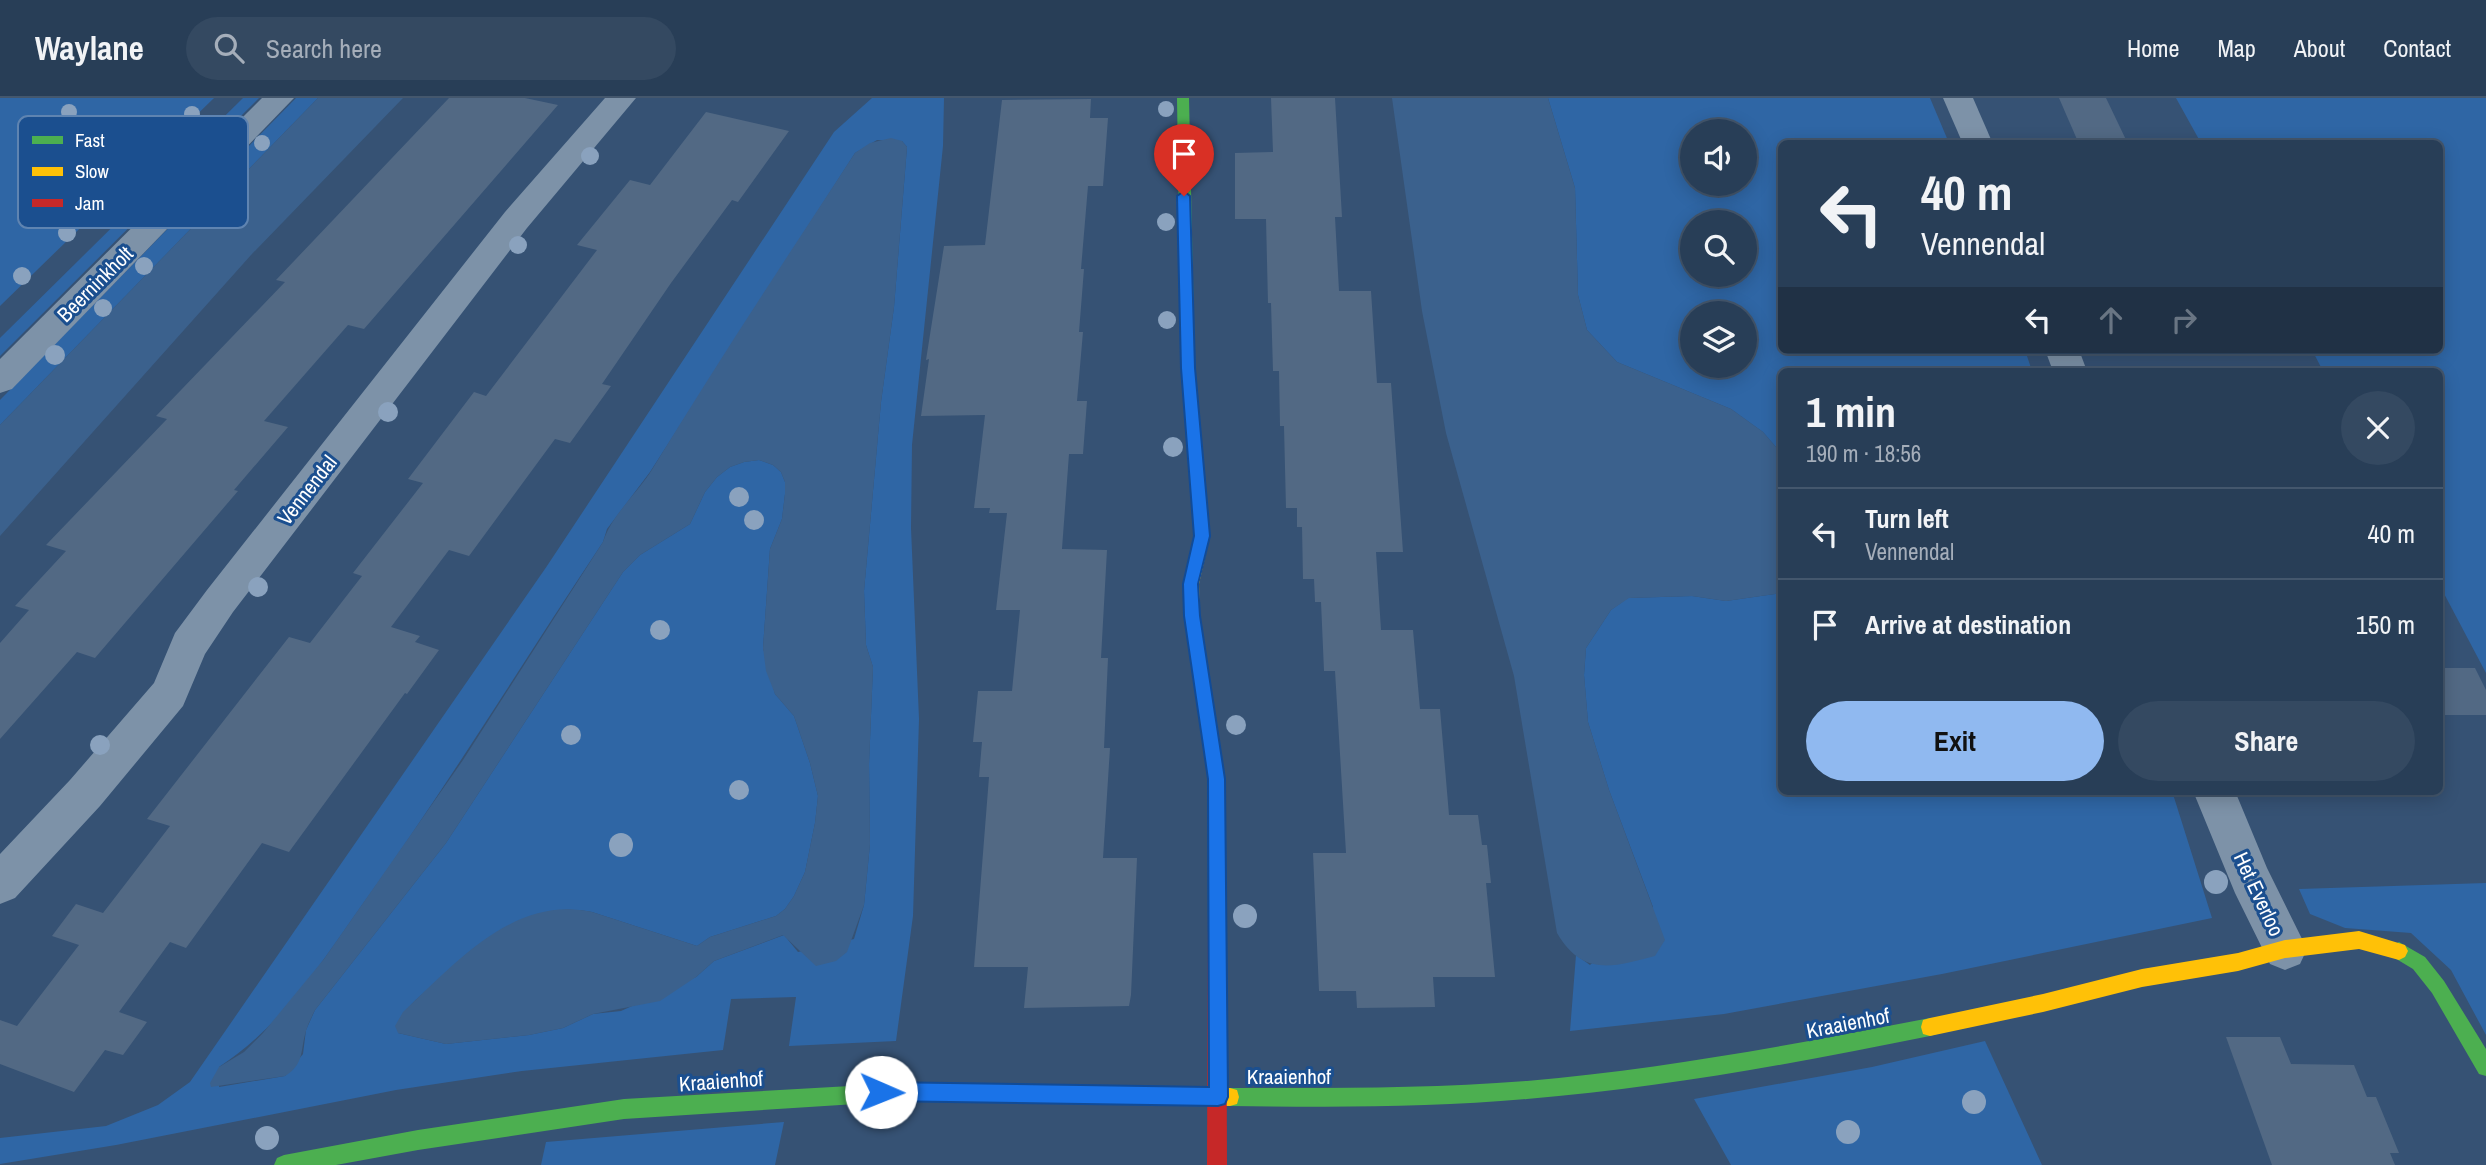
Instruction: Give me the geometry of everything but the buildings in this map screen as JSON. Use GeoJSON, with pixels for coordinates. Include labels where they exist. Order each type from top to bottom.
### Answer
{"type":"FeatureCollection","features":[{"type":"Feature","properties":{"kind":"street","name":"Beerninkholt"},"geometry":{"type":"LineString","coordinates":[[248,129],[279,98]]}},
{"type":"Feature","properties":{"kind":"street","name":"Vennendal"},"geometry":{"type":"LineString","coordinates":[[0,884],[85,793],[169,694],[189,645],[220,601],[516,220],[621,98]]}},
{"type":"Feature","properties":{"kind":"street"},"geometry":{"type":"LineString","coordinates":[[1183,98],[1188,368],[1202,536],[1191,584],[1192,616],[1217,779],[1217,1165]]}},
{"type":"Feature","properties":{"kind":"street"},"geometry":{"type":"LineString","coordinates":[[1958,98],[1976,140]]}},
{"type":"Feature","properties":{"kind":"street","name":"Beerninkholt"},"geometry":{"type":"LineString","coordinates":[[0,380],[150,228]]}},
{"type":"Feature","properties":{"kind":"street","name":"Het Everloo"},"geometry":{"type":"LineString","coordinates":[[2216,795],[2250,879],[2285,949],[2359,940],[2399,951],[2419,963],[2438,987],[2486,1067]]}},
{"type":"Feature","properties":{"kind":"street","name":"Kraaienhof"},"geometry":{"type":"LineString","coordinates":[[284,1165],[418,1140],[624,1109],[881,1092],[1316,1098],[1457,1094],[1569,1086],[1783,1058],[2285,949]]}},
{"type":"Feature","properties":{"kind":"shaded area"},"geometry":{"type":"Polygon","coordinates":[[[0,98],[214,98],[195,116],[18,116],[18,228],[80,228],[0,306],[0,98]]]}},
{"type":"Feature","properties":{"kind":"shaded area"},"geometry":{"type":"Polygon","coordinates":[[[243,98],[259,98],[241,116],[225,116],[243,98]]]}},
{"type":"Feature","properties":{"kind":"shaded area"},"geometry":{"type":"Polygon","coordinates":[[[296,98],[318,98],[248,170],[248,147],[296,98]]]}},
{"type":"Feature","properties":{"kind":"shaded area"},"geometry":{"type":"Polygon","coordinates":[[[318,98],[403,98],[251,255],[0,536],[0,425],[192,228],[248,228],[248,170],[318,98]]]}},
{"type":"Feature","properties":{"kind":"shaded area"},"geometry":{"type":"Polygon","coordinates":[[[872,98],[944,98],[943,146],[912,445],[911,528],[919,719],[913,916],[896,1041],[789,1046],[796,997],[731,999],[723,1050],[522,1071],[396,1090],[116,1145],[0,1164],[0,1138],[106,1126],[158,1105],[190,1082],[547,566],[834,132],[872,98]],[[877,140],[855,153],[650,472],[607,529],[603,542],[424,816],[298,993],[261,1033],[219,1067],[219,1087],[285,1076],[303,1054],[306,1030],[315,1010],[446,843],[623,572],[640,555],[690,524],[705,492],[717,477],[730,467],[744,462],[759,460],[773,465],[781,472],[785,482],[782,519],[770,549],[763,648],[775,694],[794,716],[818,796],[805,872],[794,896],[776,916],[710,937],[697,946],[592,912],[547,912],[526,918],[487,939],[452,967],[412,1004],[398,1033],[446,1044],[529,1035],[563,1028],[593,1014],[621,1011],[696,977],[714,961],[784,935],[798,952],[854,939],[864,905],[870,844],[869,764],[873,667],[866,645],[864,591],[881,402],[894,307],[907,147],[902,141],[877,140]]]}},
{"type":"Feature","properties":{"kind":"shaded area"},"geometry":{"type":"Polygon","coordinates":[[[1392,98],[1548,98],[1575,188],[1578,295],[1587,330],[1617,362],[1731,409],[1763,432],[1778,450],[1778,593],[1726,601],[1692,596],[1629,598],[1611,610],[1586,648],[1584,675],[1588,722],[1609,790],[1665,940],[1655,956],[1612,965],[1588,963],[1577,957],[1557,933],[1514,676],[1446,433],[1422,311],[1392,98]]]}},
{"type":"Feature","properties":{"kind":"shaded area"},"geometry":{"type":"Polygon","coordinates":[[[1548,98],[1930,98],[1948,140],[1778,140],[1778,354],[2026,354],[2031,368],[1778,368],[1778,450],[1763,432],[1731,409],[1617,362],[1587,330],[1578,295],[1575,188],[1548,98]]]}},
{"type":"Feature","properties":{"kind":"shaded area"},"geometry":{"type":"Polygon","coordinates":[[[2176,98],[2486,98],[2486,673],[2443,592],[2443,368],[2321,368],[2314,354],[2443,354],[2443,140],[2199,140],[2176,98]]]}},
{"type":"Feature","properties":{"kind":"shaded area"},"geometry":{"type":"Polygon","coordinates":[[[891,138],[902,141],[907,147],[894,307],[881,402],[864,591],[866,645],[873,667],[869,764],[870,844],[864,905],[847,952],[836,961],[816,966],[783,935],[714,961],[696,977],[660,1001],[593,1014],[563,1028],[529,1035],[446,1044],[398,1033],[395,1026],[403,1012],[465,955],[511,924],[536,914],[563,909],[592,912],[697,946],[710,937],[776,916],[794,896],[805,872],[818,796],[794,716],[775,694],[766,671],[763,648],[770,549],[782,519],[785,482],[781,472],[773,465],[759,460],[744,462],[730,467],[717,477],[705,492],[690,524],[640,555],[623,572],[446,843],[315,1010],[296,1067],[285,1076],[211,1087],[210,1083],[219,1067],[244,1052],[263,1033],[324,959],[463,760],[603,542],[612,522],[653,468],[855,153],[870,143],[891,138]]]}},
{"type":"Feature","properties":{"kind":"shaded area"},"geometry":{"type":"Polygon","coordinates":[[[111,228],[128,228],[0,356],[0,338],[111,228]]]}},
{"type":"Feature","properties":{"kind":"shaded area"},"geometry":{"type":"Polygon","coordinates":[[[169,228],[192,228],[0,425],[0,400],[169,228]]]}},
{"type":"Feature","properties":{"kind":"shaded area"},"geometry":{"type":"Polygon","coordinates":[[[1778,593],[1778,795],[2173,795],[2212,918],[1942,974],[1724,1014],[1570,1031],[1576,955],[1590,965],[1653,907],[1609,790],[1588,722],[1584,675],[1586,648],[1611,610],[1628,598],[1692,596],[1726,601],[1778,593]]]}},
{"type":"Feature","properties":{"kind":"shaded area"},"geometry":{"type":"Polygon","coordinates":[[[2486,883],[2486,1035],[2451,970],[2411,933],[2345,928],[2310,914],[2299,889],[2486,883]]]}},
{"type":"Feature","properties":{"kind":"shaded area"},"geometry":{"type":"Polygon","coordinates":[[[1985,1041],[2042,1165],[1731,1165],[1694,1099],[1872,1067],[1985,1041]]]}},
{"type":"Feature","properties":{"kind":"shaded area"},"geometry":{"type":"Polygon","coordinates":[[[784,1122],[775,1165],[541,1165],[546,1142],[784,1122]]]}},
{"type":"Feature","properties":{"kind":"traffic: fast"},"geometry":{"type":"LineString","coordinates":[[1183,98],[1188,368],[1201,520]]}},
{"type":"Feature","properties":{"kind":"traffic: fast"},"geometry":{"type":"LineString","coordinates":[[2399,951],[2419,963],[2438,987],[2486,1067]]}},
{"type":"Feature","properties":{"kind":"traffic: fast"},"geometry":{"type":"LineString","coordinates":[[1230,1097],[1442,1095],[1569,1086],[1750,1061],[1930,1027]]}},
{"type":"Feature","properties":{"kind":"traffic: fast"},"geometry":{"type":"LineString","coordinates":[[284,1165],[418,1140],[624,1109],[903,1092]]}},
{"type":"Feature","properties":{"kind":"traffic: slow"},"geometry":{"type":"LineString","coordinates":[[1201,520],[1202,536],[1191,584],[1192,616],[1217,779],[1217,908]]}},
{"type":"Feature","properties":{"kind":"traffic: slow"},"geometry":{"type":"LineString","coordinates":[[1930,1027],[2142,978],[2238,962],[2285,949],[2359,940],[2399,951]]}},
{"type":"Feature","properties":{"kind":"traffic: slow"},"geometry":{"type":"LineString","coordinates":[[903,1092],[1230,1097]]}},
{"type":"Feature","properties":{"kind":"traffic: jam"},"geometry":{"type":"LineString","coordinates":[[1217,908],[1217,1165]]}},
{"type":"Feature","properties":{"kind":"route"},"geometry":{"type":"LineString","coordinates":[[881,1092],[1218,1097],[1217,779],[1192,616],[1191,584],[1202,536],[1188,368],[1184,196]]}}]}
